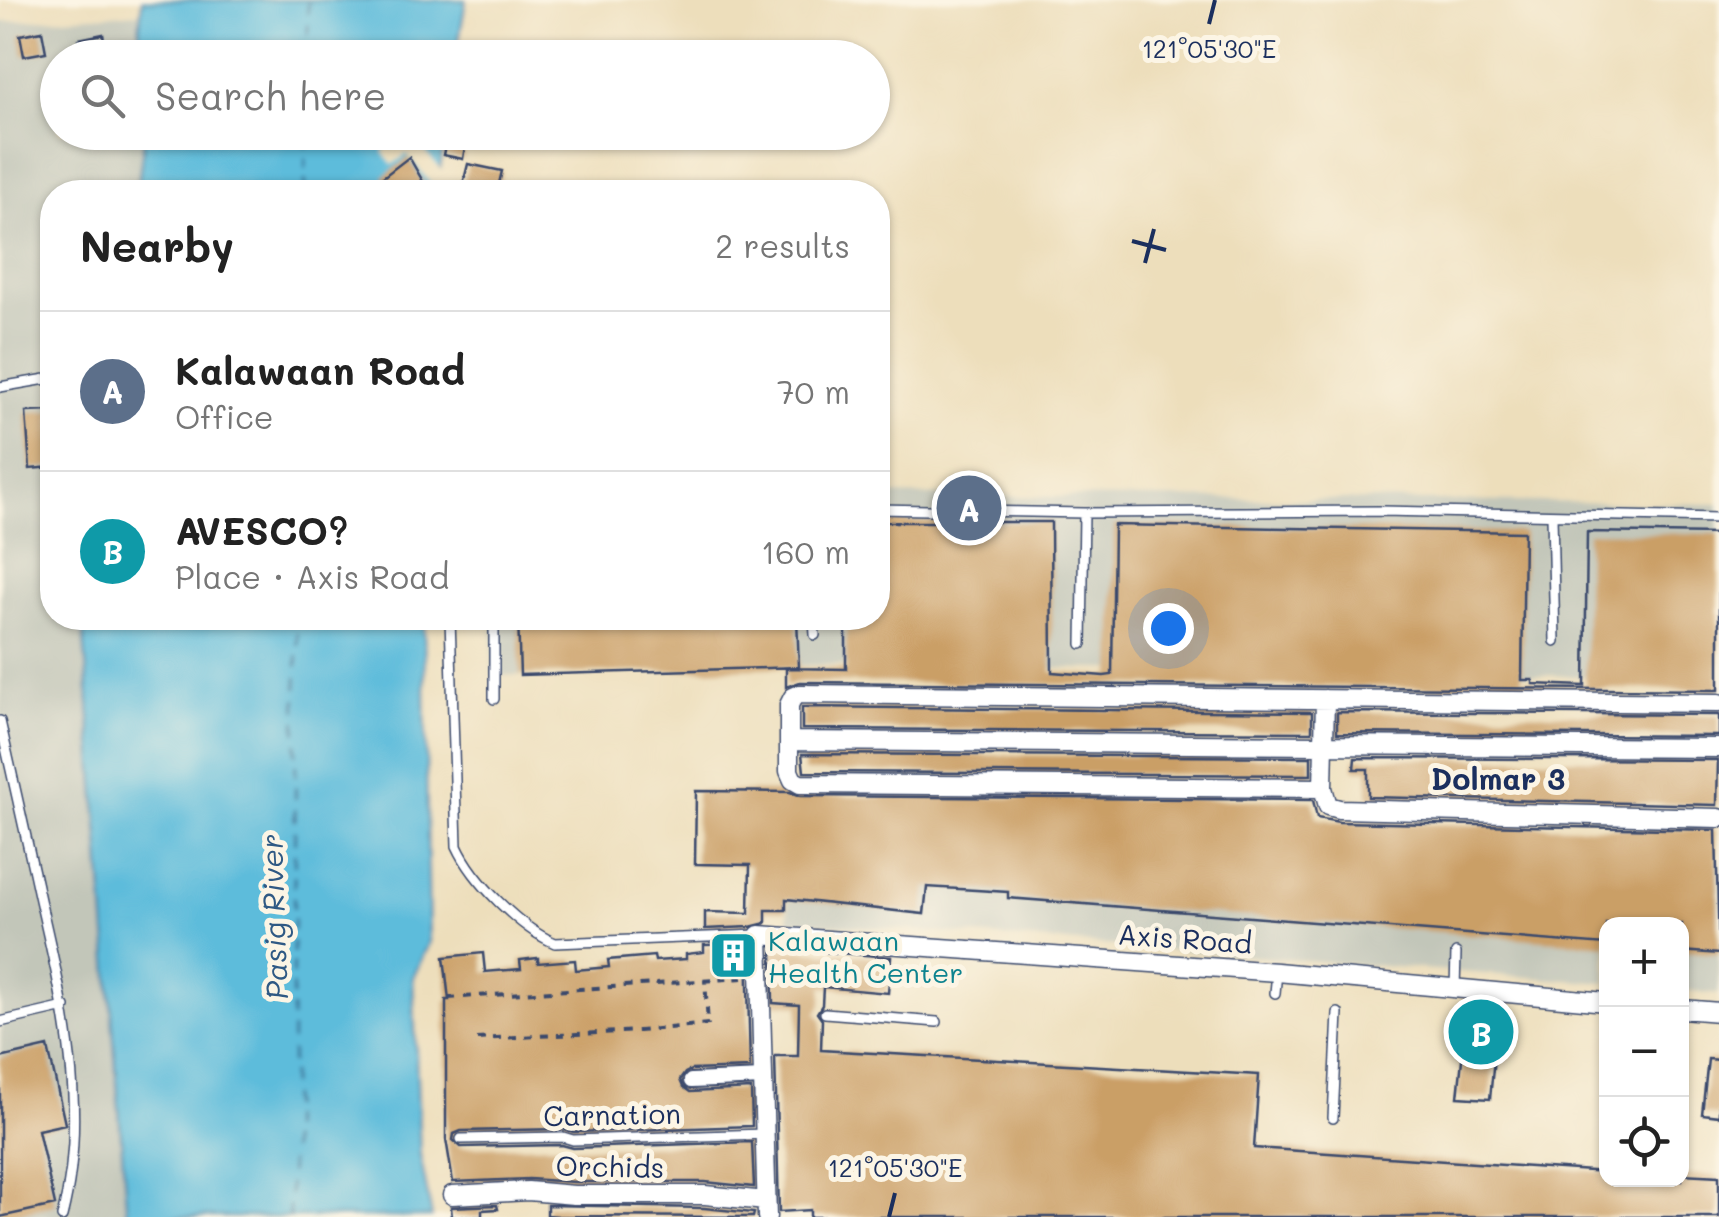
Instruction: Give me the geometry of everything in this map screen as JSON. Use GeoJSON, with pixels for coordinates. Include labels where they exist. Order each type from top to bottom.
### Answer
{"type":"FeatureCollection","features":[{"type":"Feature","properties":{"kind":"street"},"geometry":{"type":"LineString","coordinates":[[1323,788],[800,784],[789,771],[789,705],[800,694],[1719,703]]}},
{"type":"Feature","properties":{"kind":"street"},"geometry":{"type":"LineString","coordinates":[[1325,700],[1323,788],[1328,806],[1719,818]]}},
{"type":"Feature","properties":{"kind":"street"},"geometry":{"type":"LineString","coordinates":[[790,741],[1719,748]]}},
{"type":"Feature","properties":{"kind":"street","name":"Axis Road"},"geometry":{"type":"LineString","coordinates":[[759,935],[1277,972],[1599,1001]]}},
{"type":"Feature","properties":{"kind":"street"},"geometry":{"type":"LineString","coordinates":[[759,935],[767,1209]]}},
{"type":"Feature","properties":{"kind":"street"},"geometry":{"type":"LineString","coordinates":[[1689,1010],[1719,1012]]}},
{"type":"Feature","properties":{"kind":"street"},"geometry":{"type":"LineString","coordinates":[[691,1081],[763,1078]]}},
{"type":"Feature","properties":{"kind":"street","name":"Orchids"},"geometry":{"type":"LineString","coordinates":[[452,1195],[704,1195],[767,1209]]}},
{"type":"Feature","properties":{"kind":"lane"},"geometry":{"type":"LineString","coordinates":[[0,387],[40,380]]}},
{"type":"Feature","properties":{"kind":"lane"},"geometry":{"type":"LineString","coordinates":[[890,509],[1719,518]]}},
{"type":"Feature","properties":{"kind":"lane"},"geometry":{"type":"LineString","coordinates":[[1082,644],[1084,513]]}},
{"type":"Feature","properties":{"kind":"lane"},"geometry":{"type":"LineString","coordinates":[[1552,516],[1554,641]]}},
{"type":"Feature","properties":{"kind":"lane"},"geometry":{"type":"LineString","coordinates":[[450,630],[457,846],[463,860],[487,889],[547,940],[566,945],[759,935]]}},
{"type":"Feature","properties":{"kind":"lane"},"geometry":{"type":"LineString","coordinates":[[494,630],[494,699]]}},
{"type":"Feature","properties":{"kind":"lane"},"geometry":{"type":"LineString","coordinates":[[815,630],[815,635]]}},
{"type":"Feature","properties":{"kind":"lane"},"geometry":{"type":"LineString","coordinates":[[0,724],[65,1007],[74,1110],[72,1162],[62,1217]]}},
{"type":"Feature","properties":{"kind":"lane"},"geometry":{"type":"LineString","coordinates":[[1454,988],[1456,953]]}},
{"type":"Feature","properties":{"kind":"lane"},"geometry":{"type":"LineString","coordinates":[[1275,993],[1277,972]]}},
{"type":"Feature","properties":{"kind":"lane"},"geometry":{"type":"LineString","coordinates":[[0,1022],[65,1007]]}},
{"type":"Feature","properties":{"kind":"lane"},"geometry":{"type":"LineString","coordinates":[[825,1013],[937,1022]]}},
{"type":"Feature","properties":{"kind":"lane"},"geometry":{"type":"LineString","coordinates":[[1333,1118],[1338,1013]]}},
{"type":"Feature","properties":{"kind":"lane","name":"Carnation"},"geometry":{"type":"LineString","coordinates":[[461,1139],[764,1134]]}},
{"type":"Feature","properties":{"kind":"path"},"geometry":{"type":"LineString","coordinates":[[448,998],[760,977]]}},
{"type":"Feature","properties":{"kind":"path"},"geometry":{"type":"LineString","coordinates":[[477,1039],[708,1024],[705,980]]}},
{"type":"Feature","properties":{"kind":"shaded area"},"geometry":{"type":"Polygon","coordinates":[[[139,13],[138,40],[40,40],[40,150],[143,150],[139,180],[40,180],[40,630],[84,630],[127,1217],[0,1217],[0,22],[139,13]]]}},
{"type":"Feature","properties":{"kind":"shaded area"},"geometry":{"type":"Polygon","coordinates":[[[890,495],[1719,504],[1719,678],[824,665],[492,676],[493,630],[890,630],[890,495]]]}},
{"type":"Feature","properties":{"kind":"shaded area"},"geometry":{"type":"Polygon","coordinates":[[[789,810],[1314,849],[1719,862],[1719,994],[1689,991],[1689,917],[1599,917],[1599,982],[788,921],[789,810]]]}},
{"type":"Feature","properties":{"kind":"water"},"geometry":{"type":"Polygon","coordinates":[[[142,0],[466,0],[459,40],[138,40],[142,0]]]}},
{"type":"Feature","properties":{"kind":"water"},"geometry":{"type":"Polygon","coordinates":[[[143,150],[443,150],[439,180],[139,180],[143,150]]]}},
{"type":"Feature","properties":{"kind":"water","name":"Pasig River"},"geometry":{"type":"Polygon","coordinates":[[[84,630],[424,630],[429,943],[413,978],[420,1155],[432,1217],[127,1217],[84,630]]]}},
{"type":"Feature","properties":{"kind":"pier"},"geometry":{"type":"Polygon","coordinates":[[[424,150],[444,173],[443,180],[428,180],[407,154],[392,165],[383,151],[424,150]]]}},
{"type":"Feature","properties":{"kind":"building"},"geometry":{"type":"Polygon","coordinates":[[[42,31],[40,53],[24,56],[20,35],[42,31]]]}},
{"type":"Feature","properties":{"kind":"building"},"geometry":{"type":"Polygon","coordinates":[[[103,34],[104,40],[79,40],[103,34]]]}},
{"type":"Feature","properties":{"kind":"building"},"geometry":{"type":"Polygon","coordinates":[[[444,150],[464,150],[463,159],[443,155],[444,150]]]}},
{"type":"Feature","properties":{"kind":"building"},"geometry":{"type":"Polygon","coordinates":[[[409,157],[422,180],[385,180],[383,177],[409,157]]]}},
{"type":"Feature","properties":{"kind":"building"},"geometry":{"type":"Polygon","coordinates":[[[468,164],[502,171],[500,180],[464,180],[468,164]]]}},
{"type":"Feature","properties":{"kind":"building"},"geometry":{"type":"Polygon","coordinates":[[[40,411],[40,468],[30,469],[26,412],[40,411]]]}},
{"type":"Feature","properties":{"kind":"building"},"geometry":{"type":"Polygon","coordinates":[[[890,522],[1051,522],[1052,672],[1104,676],[1112,675],[1114,525],[1524,532],[1522,680],[1585,686],[1587,532],[1719,534],[1719,690],[800,682],[786,687],[786,668],[846,669],[846,630],[890,630],[890,522]]]}},
{"type":"Feature","properties":{"kind":"building"},"geometry":{"type":"Polygon","coordinates":[[[518,630],[797,630],[799,667],[520,675],[518,630]]]}},
{"type":"Feature","properties":{"kind":"building"},"geometry":{"type":"Polygon","coordinates":[[[802,707],[1312,712],[1312,732],[802,729],[802,707]]]}},
{"type":"Feature","properties":{"kind":"building"},"geometry":{"type":"Polygon","coordinates":[[[1337,712],[1719,715],[1719,736],[1337,733],[1337,712]]]}},
{"type":"Feature","properties":{"kind":"building"},"geometry":{"type":"Polygon","coordinates":[[[802,754],[1311,757],[1311,775],[804,772],[802,754]]]}},
{"type":"Feature","properties":{"kind":"building"},"geometry":{"type":"Polygon","coordinates":[[[1355,758],[1718,760],[1717,805],[1368,797],[1368,769],[1354,769],[1355,758]]]}},
{"type":"Feature","properties":{"kind":"building"},"geometry":{"type":"Polygon","coordinates":[[[696,791],[790,792],[800,796],[1313,800],[1317,818],[1339,822],[1716,830],[1719,954],[1689,952],[1689,917],[1599,917],[1599,944],[1008,898],[1008,892],[927,887],[924,914],[786,899],[786,910],[766,910],[766,923],[705,929],[705,912],[749,913],[750,865],[695,864],[696,791]]]}},
{"type":"Feature","properties":{"kind":"building"},"geometry":{"type":"Polygon","coordinates":[[[747,944],[750,1068],[691,1070],[680,1080],[690,1092],[751,1089],[752,1126],[461,1131],[454,1134],[453,1140],[461,1147],[573,1148],[752,1142],[754,1187],[705,1182],[529,1179],[453,1182],[446,1139],[449,1000],[444,957],[483,953],[485,972],[521,969],[520,960],[538,958],[538,963],[575,960],[576,970],[609,967],[608,960],[654,956],[655,961],[686,959],[686,954],[704,952],[704,945],[747,944]]]}},
{"type":"Feature","properties":{"kind":"building"},"geometry":{"type":"Polygon","coordinates":[[[772,948],[891,957],[888,993],[823,987],[822,1005],[817,1013],[822,1020],[821,1050],[1259,1075],[1254,1148],[1599,1172],[1599,1187],[1689,1187],[1689,1174],[1719,1176],[1719,1217],[810,1217],[810,1210],[779,1212],[775,1056],[798,1056],[799,1005],[773,1003],[772,948]]]}},
{"type":"Feature","properties":{"kind":"building"},"geometry":{"type":"Polygon","coordinates":[[[1468,1003],[1499,1006],[1490,1099],[1458,1097],[1468,1003]]]}},
{"type":"Feature","properties":{"kind":"building"},"geometry":{"type":"Polygon","coordinates":[[[48,1047],[65,1124],[38,1130],[55,1205],[0,1217],[0,1058],[48,1047]]]}},
{"type":"Feature","properties":{"kind":"building"},"geometry":{"type":"Polygon","coordinates":[[[1708,1059],[1719,1060],[1719,1116],[1702,1114],[1708,1059]]]}},
{"type":"Feature","properties":{"kind":"building"},"geometry":{"type":"Polygon","coordinates":[[[497,1205],[498,1209],[482,1210],[482,1217],[452,1217],[451,1207],[497,1205]]]}},
{"type":"Feature","properties":{"kind":"building"},"geometry":{"type":"Polygon","coordinates":[[[547,1205],[704,1208],[754,1213],[753,1217],[558,1216],[547,1215],[547,1205]]]}},
{"type":"Feature","properties":{"kind":"ferry route"},"geometry":{"type":"LineString","coordinates":[[308,0],[308,40]]}},
{"type":"Feature","properties":{"kind":"ferry route"},"geometry":{"type":"LineString","coordinates":[[305,180],[306,150]]}},
{"type":"Feature","properties":{"kind":"ferry route"},"geometry":{"type":"LineString","coordinates":[[289,1217],[298,630]]}},
{"type":"Feature","properties":{"kind":"place","name":"Kalawaan Road"},"geometry":{"type":"Point","coordinates":[969,508]}},
{"type":"Feature","properties":{"kind":"place","name":"Kalawaan Health Center"},"geometry":{"type":"Point","coordinates":[733,956]}},
{"type":"Feature","properties":{"kind":"place","name":"AVESCO?"},"geometry":{"type":"Point","coordinates":[1481,1032]}},
{"type":"Feature","properties":{"kind":"district","name":"Dolmar 3"},"geometry":{"type":"Point","coordinates":[1498,778]}}]}
